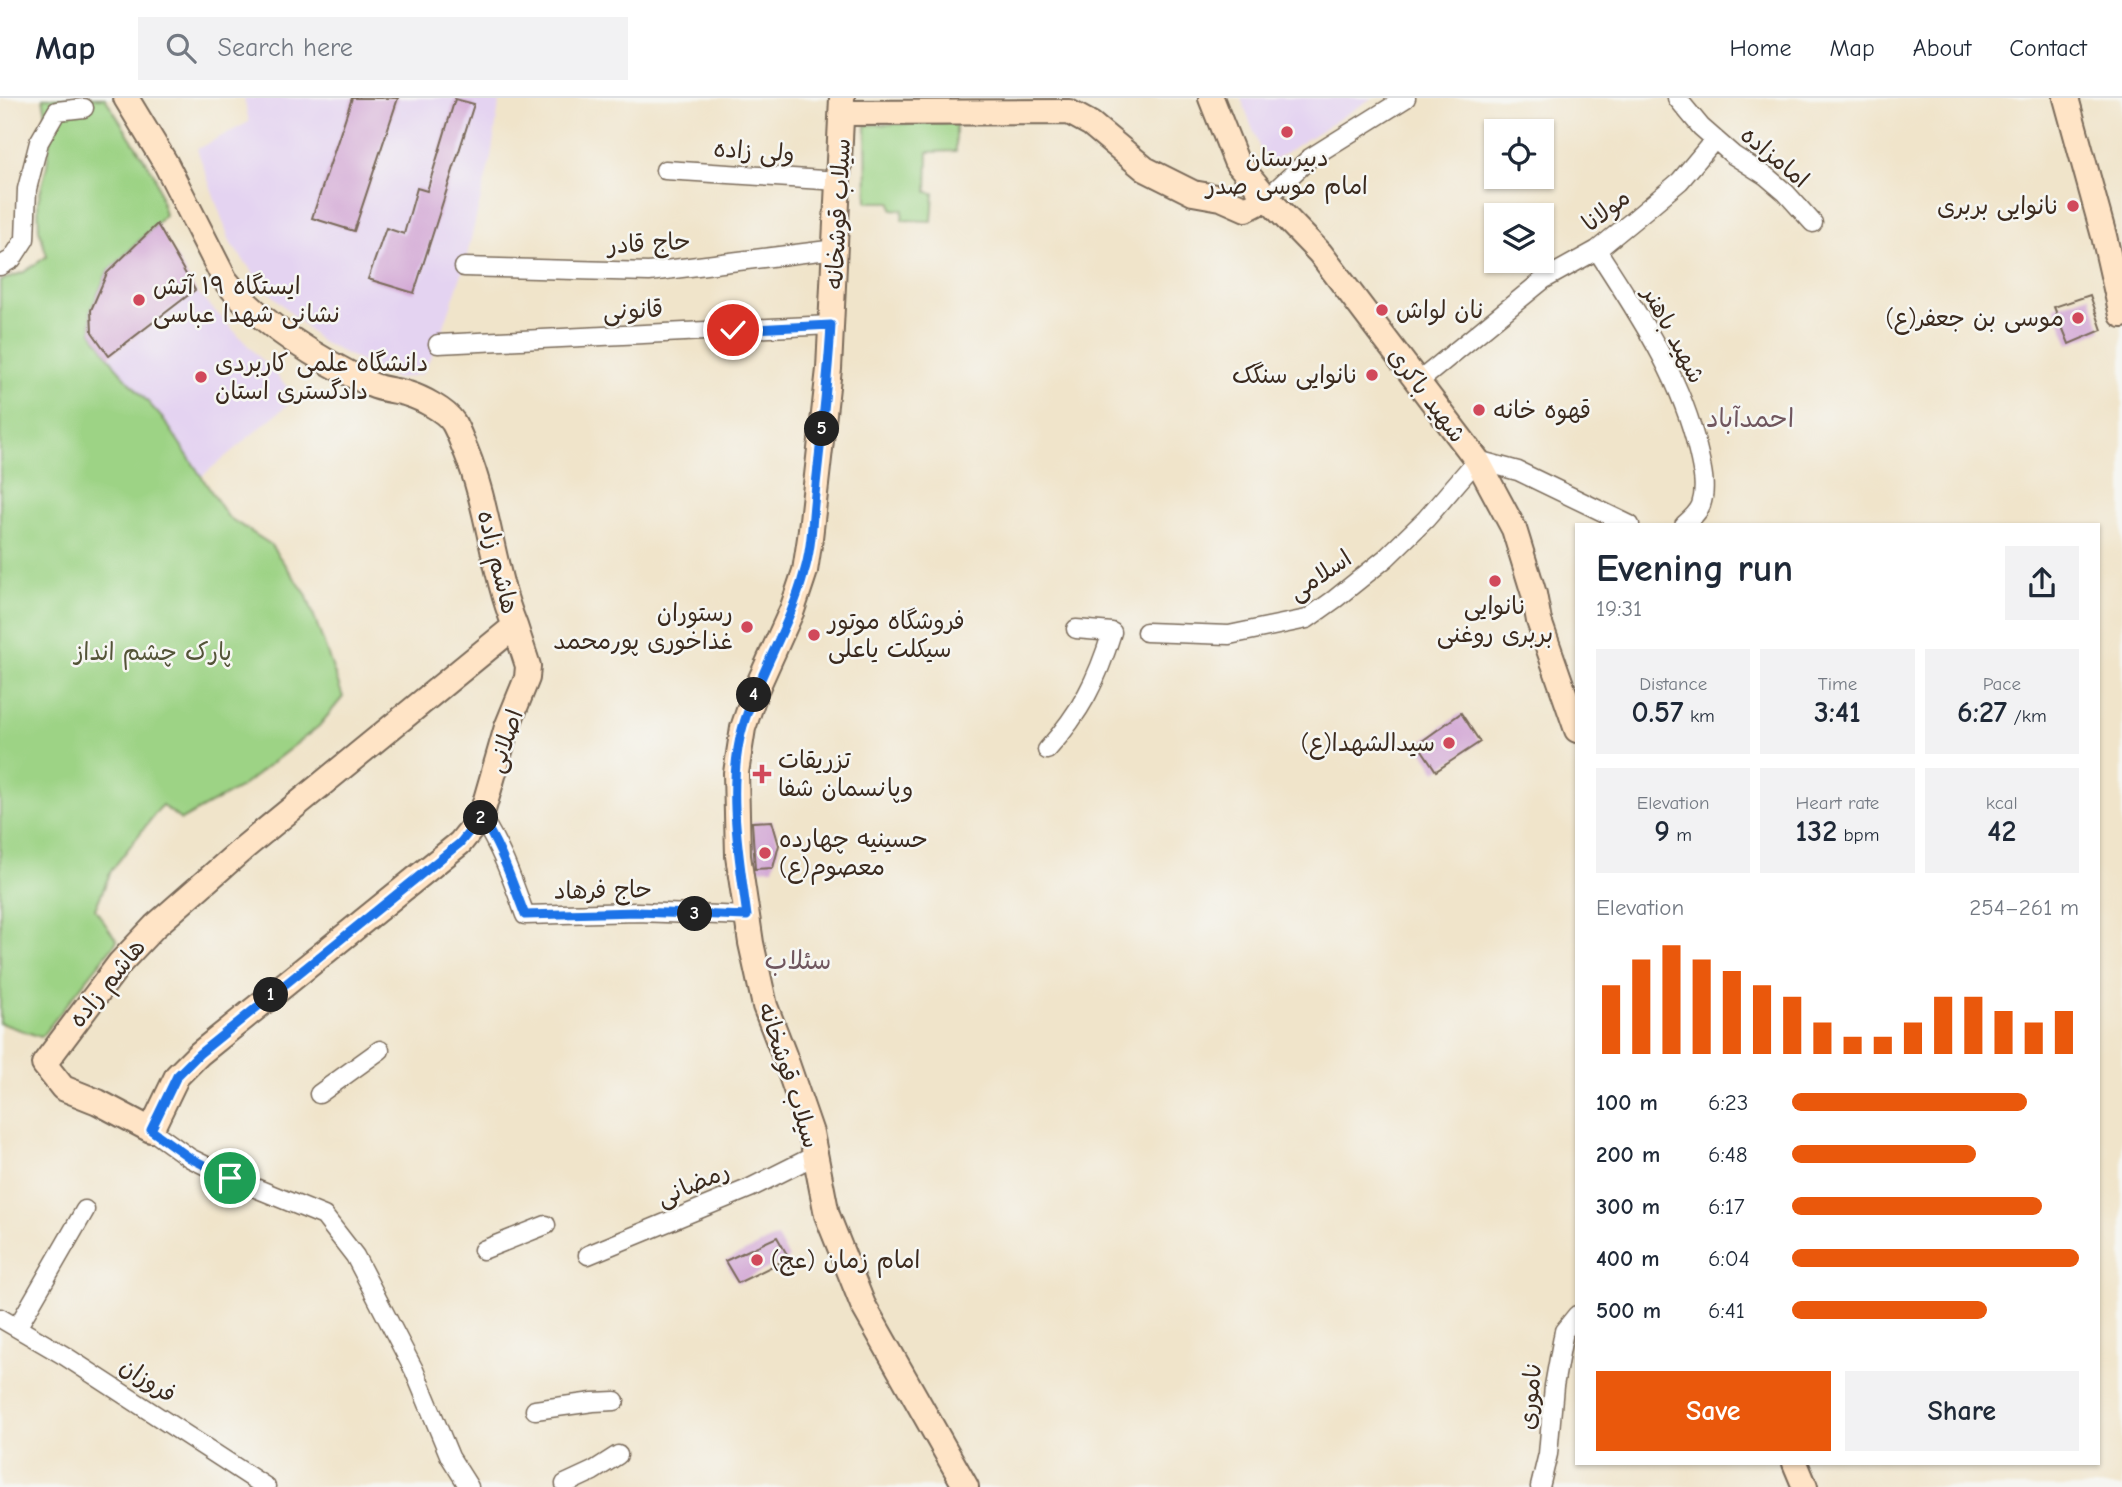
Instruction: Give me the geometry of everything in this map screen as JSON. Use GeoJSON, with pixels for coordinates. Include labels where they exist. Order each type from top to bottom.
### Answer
{"type":"FeatureCollection","features":[{"type":"Feature","properties":{"kind":"street","name":"هاشم زاده"},"geometry":{"type":"LineString","coordinates":[[126,98],[166,164],[225,280],[237,295],[256,313],[311,351],[374,387],[410,394],[452,420],[478,479],[500,581],[515,626],[245,847],[155,926],[120,963],[44,1064],[63,1088],[98,1102],[151,1130]]}},
{"type":"Feature","properties":{"kind":"street","name":"شهید باکری"},"geometry":{"type":"LineString","coordinates":[[1211,98],[1236,161],[1267,198],[1321,253],[1477,460],[1514,529],[1534,594],[1539,621],[1575,724]]}},
{"type":"Feature","properties":{"kind":"street"},"geometry":{"type":"LineString","coordinates":[[843,106],[1069,112],[1091,124],[1145,169],[1194,193],[1221,198],[1246,209],[1267,198],[1310,158],[1406,98]]}},
{"type":"Feature","properties":{"kind":"street","name":"امامزاده"},"geometry":{"type":"LineString","coordinates":[[1677,98],[1701,127],[1733,155],[1766,176],[1786,193],[1813,223]]}},
{"type":"Feature","properties":{"kind":"street"},"geometry":{"type":"LineString","coordinates":[[2066,98],[2104,236],[2122,315]]}},
{"type":"Feature","properties":{"kind":"street","name":"سیلاب قوشخانه"},"geometry":{"type":"LineString","coordinates":[[843,106],[829,369],[805,571],[792,610],[756,690],[743,728],[736,773],[738,856],[765,1006],[811,1133],[827,1215],[863,1305],[966,1487]]}},
{"type":"Feature","properties":{"kind":"street"},"geometry":{"type":"LineString","coordinates":[[0,266],[12,259],[25,239],[27,189],[39,142],[57,111],[84,108]]}},
{"type":"Feature","properties":{"kind":"street","name":"مولانا"},"geometry":{"type":"LineString","coordinates":[[1417,383],[1543,281],[1597,250],[1680,181],[1715,139]]}},
{"type":"Feature","properties":{"kind":"street","name":"ولی زاده"},"geometry":{"type":"LineString","coordinates":[[665,170],[839,181]]}},
{"type":"Feature","properties":{"kind":"street","name":"حاج قادر"},"geometry":{"type":"LineString","coordinates":[[464,267],[649,272],[836,249]]}},
{"type":"Feature","properties":{"kind":"street","name":"شهید باهنر"},"geometry":{"type":"LineString","coordinates":[[1597,250],[1644,321],[1675,379],[1695,437],[1703,471],[1704,491],[1701,506],[1687,523]]}},
{"type":"Feature","properties":{"kind":"street","name":"قانونی"},"geometry":{"type":"LineString","coordinates":[[438,344],[831,325]]}},
{"type":"Feature","properties":{"kind":"street"},"geometry":{"type":"LineString","coordinates":[[1477,460],[1518,471],[1626,523]]}},
{"type":"Feature","properties":{"kind":"street","name":"اسلامی"},"geometry":{"type":"LineString","coordinates":[[1146,632],[1229,635],[1307,619],[1335,600],[1394,551],[1477,460]]}},
{"type":"Feature","properties":{"kind":"street","name":"اصلانی"},"geometry":{"type":"LineString","coordinates":[[151,1130],[177,1076],[199,1054],[460,843],[481,817],[507,727],[527,678],[528,666],[515,626]]}},
{"type":"Feature","properties":{"kind":"street"},"geometry":{"type":"LineString","coordinates":[[1047,750],[1077,713],[1094,684],[1112,632],[1076,629]]}},
{"type":"Feature","properties":{"kind":"street","name":"حاج فرهاد"},"geometry":{"type":"LineString","coordinates":[[481,817],[508,866],[525,915],[637,912],[747,916]]}},
{"type":"Feature","properties":{"kind":"street"},"geometry":{"type":"LineString","coordinates":[[319,1094],[380,1050]]}},
{"type":"Feature","properties":{"kind":"street"},"geometry":{"type":"LineString","coordinates":[[151,1130],[190,1158],[230,1178],[324,1216],[355,1256],[414,1370],[450,1457],[469,1487]]}},
{"type":"Feature","properties":{"kind":"street","name":"رمضانی"},"geometry":{"type":"LineString","coordinates":[[588,1255],[750,1188],[816,1155]]}},
{"type":"Feature","properties":{"kind":"street"},"geometry":{"type":"LineString","coordinates":[[17,1328],[85,1210]]}},
{"type":"Feature","properties":{"kind":"street"},"geometry":{"type":"LineString","coordinates":[[483,1250],[546,1225]]}},
{"type":"Feature","properties":{"kind":"street","name":"ناموری"},"geometry":{"type":"LineString","coordinates":[[1540,1487],[1548,1454],[1554,1386],[1564,1331],[1575,1317]]}},
{"type":"Feature","properties":{"kind":"street","name":"فروزان"},"geometry":{"type":"LineString","coordinates":[[0,1318],[65,1356],[266,1487]]}},
{"type":"Feature","properties":{"kind":"street"},"geometry":{"type":"LineString","coordinates":[[535,1410],[615,1401]]}},
{"type":"Feature","properties":{"kind":"street"},"geometry":{"type":"LineString","coordinates":[[565,1484],[618,1455]]}},
{"type":"Feature","properties":{"kind":"street"},"geometry":{"type":"LineString","coordinates":[[1796,1465],[1805,1487]]}},
{"type":"Feature","properties":{"kind":"shaded area"},"geometry":{"type":"Polygon","coordinates":[[[244,98],[500,98],[491,157],[464,267],[438,344],[422,374],[396,379],[320,341],[265,288],[231,244],[197,149],[249,122],[244,98]]]}},
{"type":"Feature","properties":{"kind":"shaded area","name":"دبیرستان امام موسی صدر"},"geometry":{"type":"Polygon","coordinates":[[[1241,98],[1372,98],[1266,165],[1241,98]]]}},
{"type":"Feature","properties":{"kind":"shaded area","name":"دانشگاه علمی کاربردی دادگستری استان"},"geometry":{"type":"Polygon","coordinates":[[[195,290],[297,397],[202,476],[109,357],[195,290]]]}},
{"type":"Feature","properties":{"kind":"green space","name":"پارک چشم انداز"},"geometry":{"type":"Polygon","coordinates":[[[43,98],[105,98],[155,176],[165,215],[107,273],[91,310],[92,332],[116,367],[165,421],[228,517],[270,544],[306,594],[343,697],[319,726],[241,787],[181,820],[162,805],[111,871],[95,909],[117,941],[41,1037],[0,1023],[0,281],[24,272],[47,256],[39,229],[38,201],[47,166],[50,137],[43,98]]]}},
{"type":"Feature","properties":{"kind":"green space"},"geometry":{"type":"Polygon","coordinates":[[[956,122],[956,151],[928,152],[927,192],[934,193],[932,221],[902,220],[903,210],[892,209],[891,202],[867,202],[866,125],[956,122]]]}},
{"type":"Feature","properties":{"kind":"building"},"geometry":{"type":"Polygon","coordinates":[[[352,98],[398,98],[354,231],[312,218],[352,98]]]}},
{"type":"Feature","properties":{"kind":"building"},"geometry":{"type":"Polygon","coordinates":[[[455,99],[474,104],[414,293],[368,279],[386,228],[404,234],[417,188],[427,191],[455,99]]]}},
{"type":"Feature","properties":{"kind":"building","name":"ایستگاه ۱۹ آتش نشانی شهدا عباسی"},"geometry":{"type":"Polygon","coordinates":[[[157,224],[195,290],[109,356],[92,332],[91,310],[107,273],[157,224]]]}},
{"type":"Feature","properties":{"kind":"building","name":"موسی بن جعفر(ع)"},"geometry":{"type":"Polygon","coordinates":[[[2090,295],[2102,330],[2069,344],[2054,307],[2090,295]]]}},
{"type":"Feature","properties":{"kind":"building","name":"سیدالشهدا(ع)"},"geometry":{"type":"Polygon","coordinates":[[[1461,713],[1480,742],[1436,771],[1418,744],[1461,713]]]}},
{"type":"Feature","properties":{"kind":"building","name":"حسینیه چهارده معصوم(ع)"},"geometry":{"type":"Polygon","coordinates":[[[772,821],[779,845],[773,868],[755,869],[752,822],[772,821]]]}},
{"type":"Feature","properties":{"kind":"building","name":"امام زمان (عج)"},"geometry":{"type":"Polygon","coordinates":[[[777,1237],[789,1258],[738,1283],[725,1261],[777,1237]]]}},
{"type":"Feature","properties":{"kind":"place","name":"دبیرستان امام موسی صدر"},"geometry":{"type":"Point","coordinates":[1287,132]}},
{"type":"Feature","properties":{"kind":"place","name":"نانوایی بربری"},"geometry":{"type":"Point","coordinates":[2073,206]}},
{"type":"Feature","properties":{"kind":"place","name":"ایستگاه ۱۹ آتش نشانی شهدا عباسی"},"geometry":{"type":"Point","coordinates":[139,300]}},
{"type":"Feature","properties":{"kind":"place","name":"نان لواش"},"geometry":{"type":"Point","coordinates":[1382,310]}},
{"type":"Feature","properties":{"kind":"place","name":"موسی بن جعفر(ع)"},"geometry":{"type":"Point","coordinates":[2078,318]}},
{"type":"Feature","properties":{"kind":"place","name":"نانوایی سنگک"},"geometry":{"type":"Point","coordinates":[1372,375]}},
{"type":"Feature","properties":{"kind":"place","name":"دانشگاه علمی کاربردی دادگستری استان"},"geometry":{"type":"Point","coordinates":[201,377]}},
{"type":"Feature","properties":{"kind":"place","name":"قهوه خانه"},"geometry":{"type":"Point","coordinates":[1479,410]}},
{"type":"Feature","properties":{"kind":"place","name":"نانوایی بربری روغنی"},"geometry":{"type":"Point","coordinates":[1495,581]}},
{"type":"Feature","properties":{"kind":"place","name":"رستوران غذاخوری پورمحمد"},"geometry":{"type":"Point","coordinates":[747,627]}},
{"type":"Feature","properties":{"kind":"place","name":"فروشگاه موتور سیکلت یاعلی"},"geometry":{"type":"Point","coordinates":[814,635]}},
{"type":"Feature","properties":{"kind":"place","name":"سیدالشهدا(ع)"},"geometry":{"type":"Point","coordinates":[1449,743]}},
{"type":"Feature","properties":{"kind":"place","name":"تزریقات وپانسمان شفا"},"geometry":{"type":"Point","coordinates":[762,774]}},
{"type":"Feature","properties":{"kind":"place","name":"حسینیه چهارده معصوم(ع)"},"geometry":{"type":"Point","coordinates":[765,853]}},
{"type":"Feature","properties":{"kind":"place","name":"امام زمان (عج)"},"geometry":{"type":"Point","coordinates":[757,1260]}},
{"type":"Feature","properties":{"kind":"district","name":"احمدآباد"},"geometry":{"type":"Point","coordinates":[1750,419]}},
{"type":"Feature","properties":{"kind":"district","name":"سئلاب"},"geometry":{"type":"Point","coordinates":[798,961]}},
{"type":"Feature","properties":{"kind":"route"},"geometry":{"type":"LineString","coordinates":[[230,1178],[190,1158],[151,1130],[177,1076],[199,1054],[276,990],[460,843],[481,817],[508,866],[525,915],[637,912],[747,916],[738,856],[736,773],[743,728],[756,690],[792,610],[805,571],[829,369],[831,325],[733,330]]}}]}
